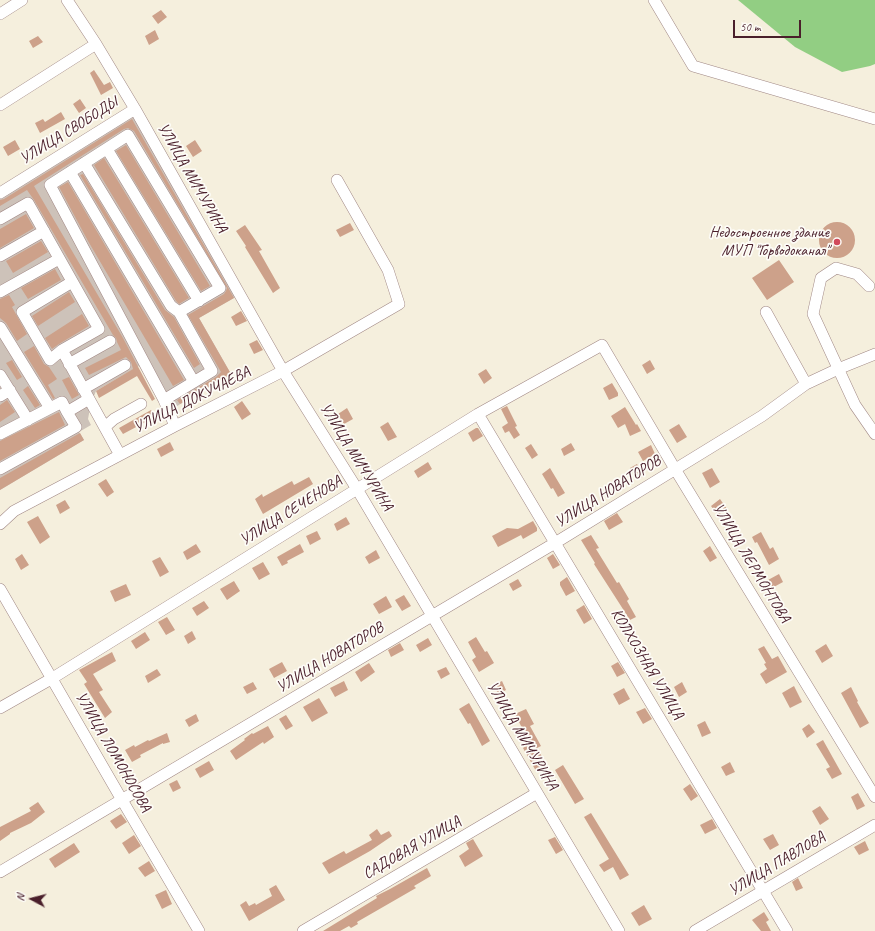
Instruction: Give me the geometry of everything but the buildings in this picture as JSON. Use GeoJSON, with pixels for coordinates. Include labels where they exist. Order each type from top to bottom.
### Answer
{"type":"FeatureCollection","features":[{"type":"Feature","properties":{"kind":"street"},"geometry":{"type":"LineString","coordinates":[[0,14],[22,0]]}},
{"type":"Feature","properties":{"kind":"street","name":"УЛИЦА МИЧУРИНА"},"geometry":{"type":"LineString","coordinates":[[67,0],[96,44],[135,109],[283,371],[357,489],[619,931]]}},
{"type":"Feature","properties":{"kind":"street"},"geometry":{"type":"LineString","coordinates":[[654,0],[693,66],[875,119]]}},
{"type":"Feature","properties":{"kind":"street"},"geometry":{"type":"LineString","coordinates":[[0,105],[96,44]]}},
{"type":"Feature","properties":{"kind":"street","name":"УЛИЦА СВОБОДЫ"},"geometry":{"type":"LineString","coordinates":[[0,193],[135,109]]}},
{"type":"Feature","properties":{"kind":"street"},"geometry":{"type":"LineString","coordinates":[[175,426],[164,400],[50,185],[128,135],[220,288],[179,312]]}},
{"type":"Feature","properties":{"kind":"street"},"geometry":{"type":"LineString","coordinates":[[107,149],[198,301]]}},
{"type":"Feature","properties":{"kind":"street"},"geometry":{"type":"LineString","coordinates":[[84,163],[171,306],[179,312],[212,371],[164,400]]}},
{"type":"Feature","properties":{"kind":"street"},"geometry":{"type":"LineString","coordinates":[[70,172],[194,382]]}},
{"type":"Feature","properties":{"kind":"street","name":"УЛИЦА ДОКУЧАЕВА"},"geometry":{"type":"LineString","coordinates":[[0,524],[14,511],[283,371],[399,304],[388,270],[369,234],[337,180]]}},
{"type":"Feature","properties":{"kind":"street"},"geometry":{"type":"LineString","coordinates":[[0,219],[28,203],[99,329],[62,350],[50,360],[22,312],[72,282]]}},
{"type":"Feature","properties":{"kind":"street"},"geometry":{"type":"LineString","coordinates":[[0,256],[44,231]]}},
{"type":"Feature","properties":{"kind":"street"},"geometry":{"type":"LineString","coordinates":[[0,292],[59,259]]}},
{"type":"Feature","properties":{"kind":"street"},"geometry":{"type":"LineString","coordinates":[[869,286],[857,274],[836,268],[821,278],[813,314],[855,405],[875,434]]}},
{"type":"Feature","properties":{"kind":"street"},"geometry":{"type":"LineString","coordinates":[[766,312],[806,384]]}},
{"type":"Feature","properties":{"kind":"street"},"geometry":{"type":"LineString","coordinates":[[0,327],[50,408]]}},
{"type":"Feature","properties":{"kind":"street"},"geometry":{"type":"LineString","coordinates":[[69,364],[110,341]]}},
{"type":"Feature","properties":{"kind":"street","name":"УЛИЦА СЕЧЕНОВА"},"geometry":{"type":"LineString","coordinates":[[0,708],[52,679],[478,414],[602,345]]}},
{"type":"Feature","properties":{"kind":"street","name":"УЛИЦА ЛЕРМОНТОВА"},"geometry":{"type":"LineString","coordinates":[[602,345],[675,469],[875,797]]}},
{"type":"Feature","properties":{"kind":"street"},"geometry":{"type":"LineString","coordinates":[[62,350],[120,455]]}},
{"type":"Feature","properties":{"kind":"street","name":"УЛИЦА НОВАТОРОВ"},"geometry":{"type":"LineString","coordinates":[[0,872],[556,543],[762,416],[806,384],[875,354]]}},
{"type":"Feature","properties":{"kind":"street"},"geometry":{"type":"LineString","coordinates":[[83,389],[125,365]]}},
{"type":"Feature","properties":{"kind":"street"},"geometry":{"type":"LineString","coordinates":[[0,375],[28,420]]}},
{"type":"Feature","properties":{"kind":"street"},"geometry":{"type":"LineString","coordinates":[[0,396],[10,390]]}},
{"type":"Feature","properties":{"kind":"street"},"geometry":{"type":"LineString","coordinates":[[67,412],[89,399]]}},
{"type":"Feature","properties":{"kind":"street"},"geometry":{"type":"LineString","coordinates":[[0,434],[62,402],[76,426],[0,469]]}},
{"type":"Feature","properties":{"kind":"street"},"geometry":{"type":"LineString","coordinates":[[105,427],[114,419],[141,404]]}},
{"type":"Feature","properties":{"kind":"street","name":"КОЛХОЗНАЯ УЛИЦА"},"geometry":{"type":"LineString","coordinates":[[478,414],[787,931]]}},
{"type":"Feature","properties":{"kind":"street","name":"УЛИЦА ЛОМОНОСОВА"},"geometry":{"type":"LineString","coordinates":[[0,589],[199,931]]}},
{"type":"Feature","properties":{"kind":"street","name":"САДОВАЯ УЛИЦА"},"geometry":{"type":"LineString","coordinates":[[303,931],[538,793]]}},
{"type":"Feature","properties":{"kind":"street","name":"УЛИЦА ПАВЛОВА"},"geometry":{"type":"LineString","coordinates":[[695,931],[875,825]]}},
{"type":"Feature","properties":{"kind":"shaded area"},"geometry":{"type":"Polygon","coordinates":[[[134,116],[239,295],[199,318],[231,374],[167,412],[139,366],[96,391],[91,403],[88,419],[91,425],[79,432],[84,440],[0,490],[0,196],[134,116]]]}},
{"type":"Feature","properties":{"kind":"green space"},"geometry":{"type":"Polygon","coordinates":[[[738,0],[875,0],[875,64],[842,72],[795,47],[738,0]]]}},
{"type":"Feature","properties":{"kind":"place","name":"Недостроенное здание МУП \"Горводоканал\""},"geometry":{"type":"Point","coordinates":[837,242]}}]}
